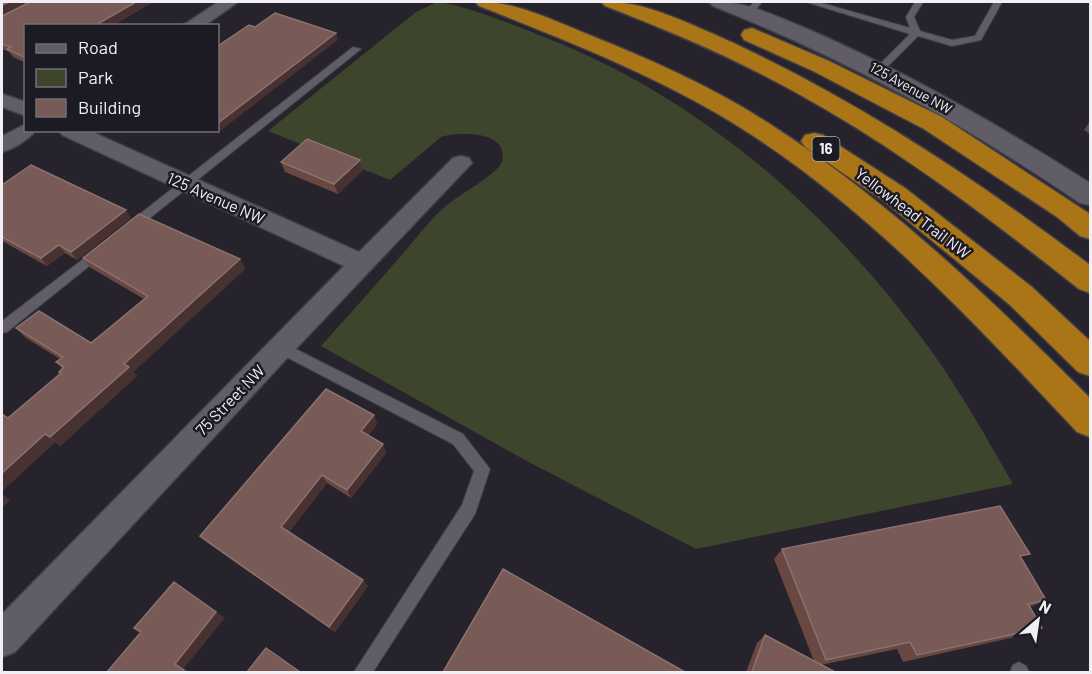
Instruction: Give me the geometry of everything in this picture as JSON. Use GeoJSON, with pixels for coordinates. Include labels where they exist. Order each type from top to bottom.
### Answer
{"type":"FeatureCollection","features":[{"type":"Feature","properties":{"kind":"highway"},"geometry":{"type":"LineString","coordinates":[[486,2],[650,68],[760,130],[837,184],[905,241],[995,322],[1090,421]]}},
{"type":"Feature","properties":{"kind":"highway","name":"Yellowhead Trail NW"},"geometry":{"type":"LineString","coordinates":[[521,2],[604,30],[666,56],[743,97],[811,139],[895,195],[1012,289],[1090,362]]}},
{"type":"Feature","properties":{"kind":"highway"},"geometry":{"type":"LineString","coordinates":[[612,2],[715,42],[773,69],[842,106],[900,142],[1004,214],[1090,281]]}},
{"type":"Feature","properties":{"kind":"highway"},"geometry":{"type":"LineString","coordinates":[[672,2],[715,18],[821,66],[933,123],[1067,210],[1090,229]]}},
{"type":"Feature","properties":{"kind":"street"},"geometry":{"type":"LineString","coordinates":[[194,24],[229,2]]}},
{"type":"Feature","properties":{"kind":"street","name":"125 Avenue NW"},"geometry":{"type":"LineString","coordinates":[[720,2],[753,7],[879,70],[1041,163],[1090,196]]}},
{"type":"Feature","properties":{"kind":"street"},"geometry":{"type":"LineString","coordinates":[[2,100],[24,110]]}},
{"type":"Feature","properties":{"kind":"street"},"geometry":{"type":"LineString","coordinates":[[2,145],[24,131]]}},
{"type":"Feature","properties":{"kind":"street","name":"125 Avenue NW"},"geometry":{"type":"LineString","coordinates":[[73,132],[363,264]]}},
{"type":"Feature","properties":{"kind":"street","name":"75 Street NW"},"geometry":{"type":"LineString","coordinates":[[2,639],[280,347],[461,163]]}},
{"type":"Feature","properties":{"kind":"lane"},"geometry":{"type":"LineString","coordinates":[[810,2],[952,43],[978,38],[998,2]]}},
{"type":"Feature","properties":{"kind":"lane"},"geometry":{"type":"LineString","coordinates":[[916,33],[910,17],[919,2]]}},
{"type":"Feature","properties":{"kind":"lane"},"geometry":{"type":"LineString","coordinates":[[879,70],[916,33]]}},
{"type":"Feature","properties":{"kind":"lane"},"geometry":{"type":"LineString","coordinates":[[2,328],[356,49]]}},
{"type":"Feature","properties":{"kind":"lane"},"geometry":{"type":"LineString","coordinates":[[280,347],[458,439],[482,470],[469,509],[363,672]]}},
{"type":"Feature","properties":{"kind":"green space"},"geometry":{"type":"Polygon","coordinates":[[[437,2],[491,16],[602,63],[657,93],[710,127],[760,165],[806,207],[892,299],[952,382],[1013,484],[696,549],[523,459],[321,346],[435,216],[500,166],[502,151],[498,143],[490,138],[470,134],[441,137],[390,180],[268,131],[416,12],[437,2]]]}},
{"type":"Feature","properties":{"kind":"building"},"geometry":{"type":"Polygon","coordinates":[[[30,2],[136,2],[98,24],[24,24],[24,57],[7,49],[11,47],[2,44],[2,16],[30,2]]]}},
{"type":"Feature","properties":{"kind":"building"},"geometry":{"type":"Polygon","coordinates":[[[275,13],[336,33],[219,122],[219,45],[249,25],[255,27],[275,13]]]}},
{"type":"Feature","properties":{"kind":"building"},"geometry":{"type":"Polygon","coordinates":[[[307,139],[360,160],[334,184],[281,162],[307,139]]]}},
{"type":"Feature","properties":{"kind":"building"},"geometry":{"type":"Polygon","coordinates":[[[31,165],[126,210],[71,252],[59,245],[41,258],[2,237],[2,185],[31,165]]]}},
{"type":"Feature","properties":{"kind":"building"},"geometry":{"type":"Polygon","coordinates":[[[139,214],[240,259],[124,364],[129,367],[50,437],[45,434],[2,473],[2,414],[8,418],[61,373],[59,372],[64,367],[56,362],[63,357],[16,328],[39,311],[91,343],[148,296],[83,258],[139,214]]]}},
{"type":"Feature","properties":{"kind":"building"},"geometry":{"type":"Polygon","coordinates":[[[326,389],[374,415],[361,431],[383,444],[347,490],[322,475],[281,527],[363,580],[329,627],[200,536],[326,389]]]}},
{"type":"Feature","properties":{"kind":"building"},"geometry":{"type":"Polygon","coordinates":[[[1000,506],[1030,554],[1020,556],[1046,600],[1028,604],[1042,628],[917,655],[910,642],[826,660],[782,549],[1000,506]]]}},
{"type":"Feature","properties":{"kind":"building"},"geometry":{"type":"Polygon","coordinates":[[[503,569],[685,672],[443,672],[503,569]]]}},
{"type":"Feature","properties":{"kind":"building"},"geometry":{"type":"Polygon","coordinates":[[[174,582],[216,612],[175,664],[184,670],[182,672],[107,672],[141,632],[134,628],[174,582]]]}},
{"type":"Feature","properties":{"kind":"building"},"geometry":{"type":"Polygon","coordinates":[[[765,635],[835,672],[752,672],[765,635]]]}},
{"type":"Feature","properties":{"kind":"building"},"geometry":{"type":"Polygon","coordinates":[[[266,648],[300,672],[247,672],[266,648]]]}}]}
